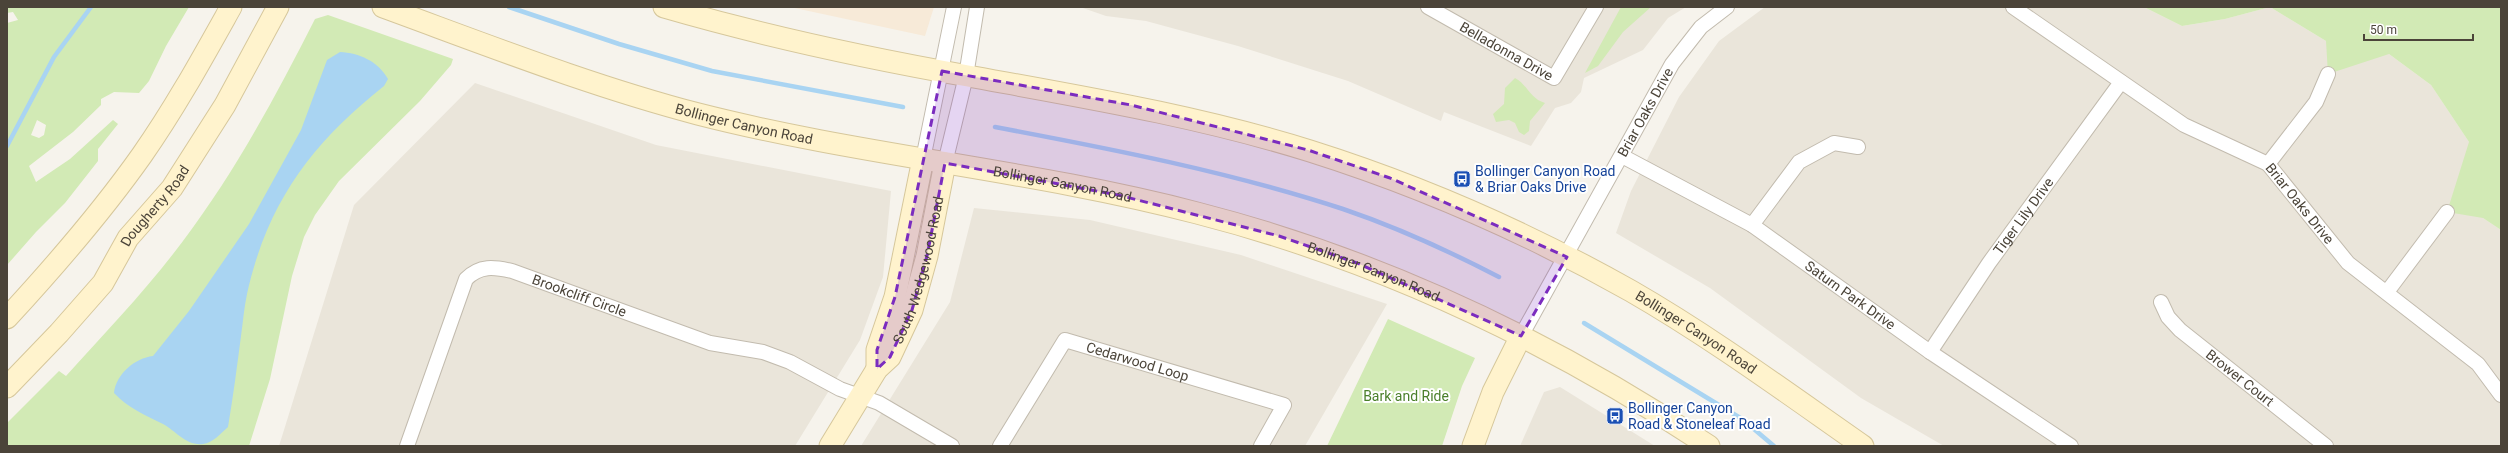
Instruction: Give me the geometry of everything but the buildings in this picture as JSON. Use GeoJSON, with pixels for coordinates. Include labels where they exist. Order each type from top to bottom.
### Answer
{"type":"FeatureCollection","features":[{"type":"Feature","properties":{"kind":"main road"},"geometry":{"type":"LineString","coordinates":[[7,318],[75,243],[143,154],[196,70],[231,7]]}},
{"type":"Feature","properties":{"kind":"main road","name":"Dougherty Road"},"geometry":{"type":"LineString","coordinates":[[7,387],[59,333],[103,283],[128,238],[172,188],[225,105],[278,7]]}},
{"type":"Feature","properties":{"kind":"main road","name":"Bollinger Canyon Road"},"geometry":{"type":"LineString","coordinates":[[383,7],[609,88],[690,112],[945,164],[1118,195],[1195,212],[1279,236],[1357,263],[1440,297],[1521,336],[1601,379],[1709,446]]}},
{"type":"Feature","properties":{"kind":"main road","name":"Bollinger Canyon Road"},"geometry":{"type":"LineString","coordinates":[[664,7],[756,32],[966,76],[1131,105],[1308,150],[1397,181],[1478,215],[1567,257],[1632,292],[1744,363],[1863,446]]}},
{"type":"Feature","properties":{"kind":"main road","name":"South Wedgewood Road"},"geometry":{"type":"LineString","coordinates":[[877,369],[877,350],[895,297],[923,159]]}},
{"type":"Feature","properties":{"kind":"main road","name":"South Wedgewood Road"},"geometry":{"type":"LineString","coordinates":[[830,446],[877,369],[890,357],[912,310],[927,256],[945,164]]}},
{"type":"Feature","properties":{"kind":"main road"},"geometry":{"type":"LineString","coordinates":[[1473,446],[1493,392],[1521,336]]}},
{"type":"Feature","properties":{"kind":"street"},"geometry":{"type":"LineString","coordinates":[[923,159],[954,7]]}},
{"type":"Feature","properties":{"kind":"street"},"geometry":{"type":"LineString","coordinates":[[945,164],[966,76],[977,7]]}},
{"type":"Feature","properties":{"kind":"street","name":"Belladonna Drive"},"geometry":{"type":"LineString","coordinates":[[1428,7],[1554,78],[1596,7]]}},
{"type":"Feature","properties":{"kind":"street","name":"Briar Oaks Drive"},"geometry":{"type":"LineString","coordinates":[[1521,336],[1567,257],[1672,64],[1701,27],[1727,7]]}},
{"type":"Feature","properties":{"kind":"street","name":"Briar Oaks Drive"},"geometry":{"type":"LineString","coordinates":[[2013,7],[2184,125],[2268,164],[2348,263],[2478,364],[2501,395]]}},
{"type":"Feature","properties":{"kind":"street"},"geometry":{"type":"LineString","coordinates":[[2268,164],[2316,102],[2328,74]]}},
{"type":"Feature","properties":{"kind":"street","name":"Tiger Lily Drive"},"geometry":{"type":"LineString","coordinates":[[1930,352],[1989,263],[2121,82]]}},
{"type":"Feature","properties":{"kind":"street"},"geometry":{"type":"LineString","coordinates":[[1752,225],[1799,162],[1834,143],[1858,147]]}},
{"type":"Feature","properties":{"kind":"street","name":"Saturn Park Drive"},"geometry":{"type":"LineString","coordinates":[[1622,156],[1752,225],[1930,352],[2071,446]]}},
{"type":"Feature","properties":{"kind":"street"},"geometry":{"type":"LineString","coordinates":[[2387,292],[2447,212]]}},
{"type":"Feature","properties":{"kind":"street","name":"Brookcliff Circle"},"geometry":{"type":"LineString","coordinates":[[407,446],[466,279],[474,271],[492,267],[512,271],[710,343],[763,352],[790,362],[835,387],[880,403],[952,446]]}},
{"type":"Feature","properties":{"kind":"street","name":"Brower Court"},"geometry":{"type":"LineString","coordinates":[[2161,302],[2168,317],[2180,330],[2326,446]]}},
{"type":"Feature","properties":{"kind":"street","name":"Cedarwood Loop"},"geometry":{"type":"LineString","coordinates":[[1000,446],[1065,340],[1284,405],[1261,446]]}},
{"type":"Feature","properties":{"kind":"highlighted area"},"geometry":{"type":"Polygon","coordinates":[[[942,71],[1131,105],[1308,150],[1390,178],[1567,257],[1521,336],[1357,263],[1279,236],[1118,195],[945,163],[927,256],[912,310],[890,357],[877,369],[877,350],[895,297],[942,71]]]}},
{"type":"Feature","properties":{"kind":"shaded area"},"geometry":{"type":"Polygon","coordinates":[[[790,7],[934,7],[925,36],[790,7]]]}},
{"type":"Feature","properties":{"kind":"shaded area"},"geometry":{"type":"Polygon","coordinates":[[[1080,7],[1686,7],[1668,18],[1643,50],[1584,78],[1581,92],[1571,103],[1555,108],[1531,146],[1444,112],[1441,121],[1348,81],[1238,46],[1146,21],[1106,16],[1080,7]]]}},
{"type":"Feature","properties":{"kind":"shaded area"},"geometry":{"type":"Polygon","coordinates":[[[1765,7],[2144,7],[2182,26],[2225,19],[2270,7],[2326,41],[2389,54],[2431,85],[2469,142],[2483,218],[2501,230],[2501,446],[1944,446],[1861,398],[1710,288],[1616,233],[1631,191],[1679,97],[1719,41],[1765,7]]]}},
{"type":"Feature","properties":{"kind":"shaded area"},"geometry":{"type":"Polygon","coordinates":[[[475,83],[656,145],[891,191],[883,277],[860,340],[795,446],[279,446],[354,205],[475,83]]]}},
{"type":"Feature","properties":{"kind":"shaded area"},"geometry":{"type":"Polygon","coordinates":[[[974,208],[1090,220],[1241,255],[1387,304],[1305,446],[861,446],[950,302],[974,208]]]}},
{"type":"Feature","properties":{"kind":"shaded area"},"geometry":{"type":"Polygon","coordinates":[[[1560,387],[1655,446],[1520,446],[1544,392],[1560,387]]]}},
{"type":"Feature","properties":{"kind":"green space"},"geometry":{"type":"Polygon","coordinates":[[[7,7],[189,7],[166,46],[149,81],[139,93],[114,92],[101,99],[101,105],[73,132],[29,166],[36,182],[70,159],[113,120],[118,124],[98,149],[98,161],[65,203],[36,232],[7,265],[7,23],[18,20],[13,12],[7,13],[7,7]],[[37,120],[31,135],[39,138],[44,135],[46,125],[37,120]]]}},
{"type":"Feature","properties":{"kind":"green space"},"geometry":{"type":"Polygon","coordinates":[[[1621,7],[1651,7],[1623,32],[1598,66],[1585,73],[1621,7]]]}},
{"type":"Feature","properties":{"kind":"green space"},"geometry":{"type":"Polygon","coordinates":[[[2144,7],[2270,7],[2225,19],[2182,26],[2144,7]]]}},
{"type":"Feature","properties":{"kind":"green space"},"geometry":{"type":"Polygon","coordinates":[[[2270,7],[2501,7],[2501,230],[2483,218],[2447,212],[2469,142],[2431,85],[2389,54],[2328,74],[2326,41],[2270,7]]]}},
{"type":"Feature","properties":{"kind":"green space"},"geometry":{"type":"Polygon","coordinates":[[[328,15],[453,59],[451,65],[420,101],[339,181],[315,215],[304,237],[292,276],[270,379],[249,446],[7,446],[7,423],[59,371],[66,376],[141,293],[183,241],[220,188],[254,133],[315,19],[328,15]]]}},
{"type":"Feature","properties":{"kind":"green space"},"geometry":{"type":"Polygon","coordinates":[[[1515,78],[1523,84],[1532,95],[1545,103],[1530,121],[1529,131],[1524,135],[1519,132],[1515,123],[1509,120],[1496,122],[1493,114],[1504,104],[1505,88],[1515,78]]]}},
{"type":"Feature","properties":{"kind":"green space","name":"Bark and Ride"},"geometry":{"type":"Polygon","coordinates":[[[1388,319],[1475,358],[1462,386],[1442,446],[1327,446],[1388,319]]]}},
{"type":"Feature","properties":{"kind":"water"},"geometry":{"type":"Polygon","coordinates":[[[340,52],[354,54],[367,59],[379,67],[388,79],[384,86],[335,130],[314,153],[296,177],[280,203],[267,231],[256,261],[247,294],[228,427],[210,442],[203,444],[191,443],[163,424],[137,411],[119,398],[114,393],[118,379],[122,373],[133,364],[146,357],[153,356],[189,311],[249,224],[301,130],[327,60],[340,52]]]}},
{"type":"Feature","properties":{"kind":"waterway"},"geometry":{"type":"LineString","coordinates":[[7,146],[54,57],[91,7]]}},
{"type":"Feature","properties":{"kind":"waterway"},"geometry":{"type":"LineString","coordinates":[[509,7],[619,44],[712,71],[903,107]]}},
{"type":"Feature","properties":{"kind":"waterway"},"geometry":{"type":"LineString","coordinates":[[995,127],[1170,162],[1300,196],[1363,216],[1442,249],[1499,277]]}},
{"type":"Feature","properties":{"kind":"waterway"},"geometry":{"type":"LineString","coordinates":[[1584,323],[1742,419],[1774,446]]}},
{"type":"Feature","properties":{"kind":"place","name":"Bollinger Canyon Road & Briar Oaks Drive"},"geometry":{"type":"Point","coordinates":[1462,179]}},
{"type":"Feature","properties":{"kind":"place","name":"Bollinger Canyon Road & Stoneleaf Road"},"geometry":{"type":"Point","coordinates":[1615,416]}}]}
